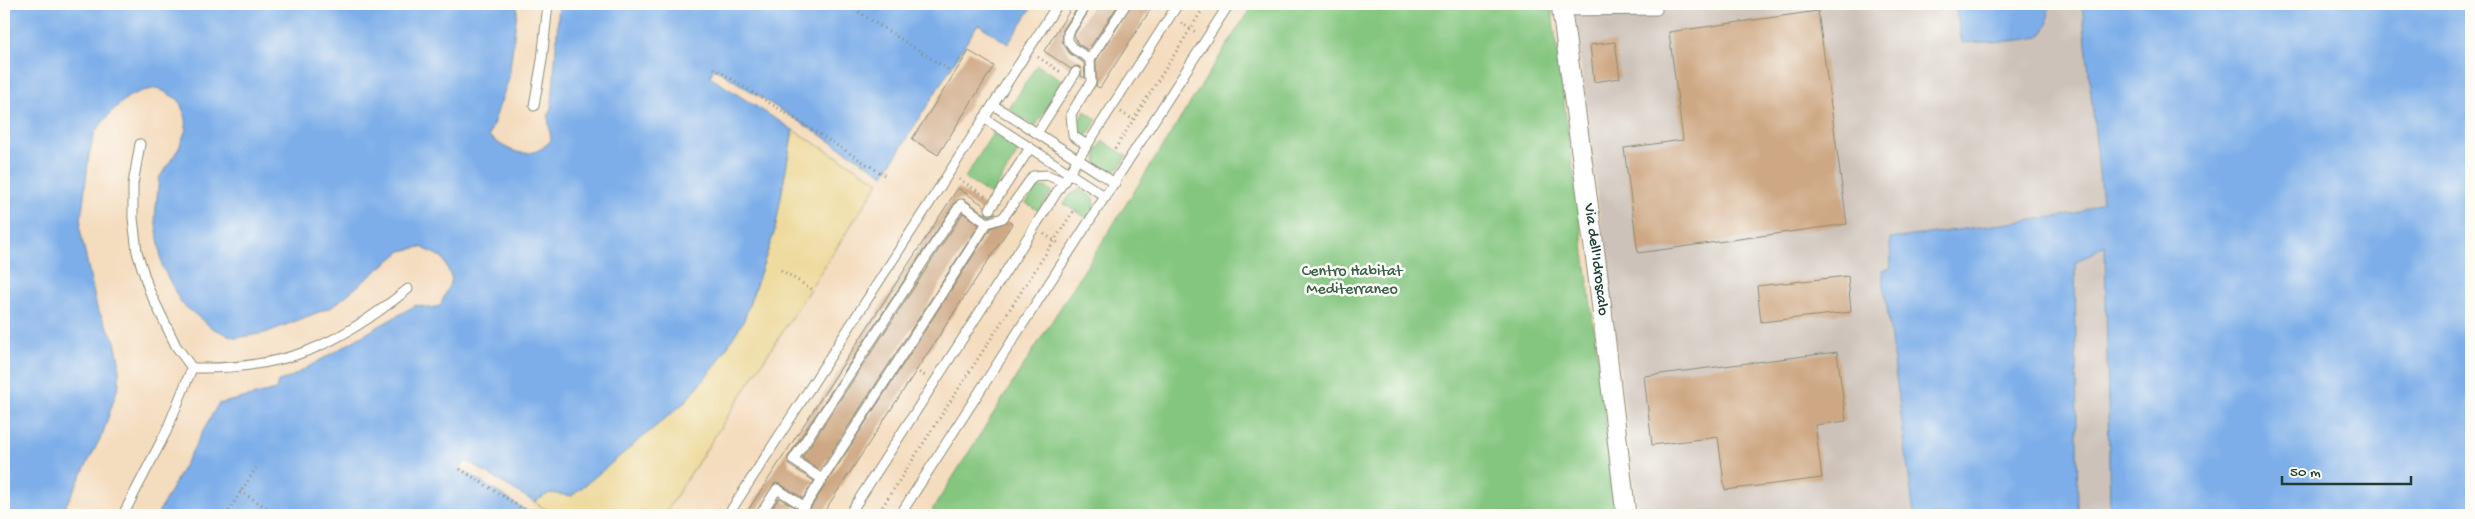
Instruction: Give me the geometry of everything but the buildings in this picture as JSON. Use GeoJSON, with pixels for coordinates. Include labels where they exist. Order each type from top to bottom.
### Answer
{"type":"FeatureCollection","features":[{"type":"Feature","properties":{"kind":"street","name":"Via dell'Idroscalo"},"geometry":{"type":"LineString","coordinates":[[1562,7],[1599,284],[1626,515]]}},
{"type":"Feature","properties":{"kind":"lane"},"geometry":{"type":"LineString","coordinates":[[534,106],[542,60],[548,4]]}},
{"type":"Feature","properties":{"kind":"lane"},"geometry":{"type":"LineString","coordinates":[[728,515],[1058,4]]}},
{"type":"Feature","properties":{"kind":"lane"},"geometry":{"type":"LineString","coordinates":[[1087,4],[1068,32],[1068,41],[1074,49],[1090,59]]}},
{"type":"Feature","properties":{"kind":"lane"},"geometry":{"type":"LineString","coordinates":[[1087,145],[1073,136],[1070,126],[1071,114],[1091,82],[1090,59],[1126,4]]}},
{"type":"Feature","properties":{"kind":"lane"},"geometry":{"type":"LineString","coordinates":[[850,515],[1178,4]]}},
{"type":"Feature","properties":{"kind":"lane"},"geometry":{"type":"LineString","coordinates":[[900,515],[1229,4]]}},
{"type":"Feature","properties":{"kind":"lane"},"geometry":{"type":"LineString","coordinates":[[1562,7],[1657,10]]}},
{"type":"Feature","properties":{"kind":"lane"},"geometry":{"type":"LineString","coordinates":[[1037,133],[1074,76]]}},
{"type":"Feature","properties":{"kind":"lane"},"geometry":{"type":"LineString","coordinates":[[993,105],[1115,183]]}},
{"type":"Feature","properties":{"kind":"lane"},"geometry":{"type":"LineString","coordinates":[[984,118],[1106,197]]}},
{"type":"Feature","properties":{"kind":"lane"},"geometry":{"type":"LineString","coordinates":[[140,144],[133,184],[133,218],[138,252],[149,290],[176,346],[192,368]]}},
{"type":"Feature","properties":{"kind":"lane"},"geometry":{"type":"LineString","coordinates":[[993,206],[1030,148]]}},
{"type":"Feature","properties":{"kind":"lane"},"geometry":{"type":"LineString","coordinates":[[799,515],[987,223],[1002,218],[1033,176],[1047,175],[1064,182]]}},
{"type":"Feature","properties":{"kind":"lane"},"geometry":{"type":"LineString","coordinates":[[822,479],[793,460],[961,204],[987,223]]}},
{"type":"Feature","properties":{"kind":"lane"},"geometry":{"type":"LineString","coordinates":[[192,368],[242,368],[269,364],[306,353],[345,334],[378,313],[408,289]]}},
{"type":"Feature","properties":{"kind":"lane"},"geometry":{"type":"LineString","coordinates":[[123,515],[166,432],[192,368]]}},
{"type":"Feature","properties":{"kind":"lane"},"geometry":{"type":"LineString","coordinates":[[760,515],[777,489],[805,507]]}},
{"type":"Feature","properties":{"kind":"path"},"geometry":{"type":"LineString","coordinates":[[846,4],[950,70]]}},
{"type":"Feature","properties":{"kind":"path"},"geometry":{"type":"LineString","coordinates":[[1115,148],[1206,4]]}},
{"type":"Feature","properties":{"kind":"path"},"geometry":{"type":"LineString","coordinates":[[1028,50],[1074,76]]}},
{"type":"Feature","properties":{"kind":"path"},"geometry":{"type":"LineString","coordinates":[[714,68],[884,176]]}},
{"type":"Feature","properties":{"kind":"path"},"geometry":{"type":"LineString","coordinates":[[949,173],[993,206]]}},
{"type":"Feature","properties":{"kind":"path"},"geometry":{"type":"LineString","coordinates":[[877,515],[1074,210]]}},
{"type":"Feature","properties":{"kind":"path"},"geometry":{"type":"LineString","coordinates":[[781,270],[813,290]]}},
{"type":"Feature","properties":{"kind":"path"},"geometry":{"type":"LineString","coordinates":[[226,515],[256,468]]}},
{"type":"Feature","properties":{"kind":"path"},"geometry":{"type":"LineString","coordinates":[[460,469],[533,515]]}},
{"type":"Feature","properties":{"kind":"path"},"geometry":{"type":"LineString","coordinates":[[240,491],[278,515]]}},
{"type":"Feature","properties":{"kind":"shaded area"},"geometry":{"type":"Polygon","coordinates":[[[1573,4],[1955,4],[1962,43],[2022,40],[2050,21],[2048,4],[2082,4],[2102,202],[2076,214],[1890,239],[1891,269],[1882,270],[1914,515],[1638,515],[1573,4]]]}},
{"type":"Feature","properties":{"kind":"shaded area"},"geometry":{"type":"Polygon","coordinates":[[[2105,245],[2110,515],[2078,515],[2075,262],[2105,245]]]}},
{"type":"Feature","properties":{"kind":"green space","name":"Centro Habitat Mediterraneo"},"geometry":{"type":"Polygon","coordinates":[[[1253,4],[1551,4],[1603,396],[1616,515],[929,515],[1253,4]]]}},
{"type":"Feature","properties":{"kind":"green space"},"geometry":{"type":"Polygon","coordinates":[[[1037,65],[1064,81],[1035,127],[1009,109],[1037,65]]]}},
{"type":"Feature","properties":{"kind":"green space"},"geometry":{"type":"Polygon","coordinates":[[[1085,111],[1097,120],[1084,140],[1079,136],[1076,127],[1085,111]]]}},
{"type":"Feature","properties":{"kind":"green space"},"geometry":{"type":"Polygon","coordinates":[[[993,133],[1020,149],[991,195],[965,178],[993,133]]]}},
{"type":"Feature","properties":{"kind":"green space"},"geometry":{"type":"Polygon","coordinates":[[[1103,141],[1127,156],[1120,167],[1109,172],[1096,163],[1097,150],[1103,141]]]}},
{"type":"Feature","properties":{"kind":"green space"},"geometry":{"type":"Polygon","coordinates":[[[1046,187],[1052,191],[1039,211],[1026,203],[1037,188],[1046,187]]]}},
{"type":"Feature","properties":{"kind":"green space"},"geometry":{"type":"Polygon","coordinates":[[[1080,189],[1094,198],[1095,206],[1088,219],[1064,204],[1070,195],[1080,189]]]}},
{"type":"Feature","properties":{"kind":"sand"},"geometry":{"type":"Polygon","coordinates":[[[793,130],[879,182],[664,515],[555,515],[534,502],[684,403],[716,365],[744,320],[775,230],[793,130]]]}},
{"type":"Feature","properties":{"kind":"water"},"geometry":{"type":"Polygon","coordinates":[[[4,4],[518,4],[509,78],[489,136],[504,147],[520,153],[528,153],[536,151],[551,140],[548,117],[552,104],[559,4],[1034,4],[1008,44],[978,24],[884,175],[714,68],[710,77],[793,130],[775,230],[744,320],[716,365],[684,403],[572,496],[550,493],[534,502],[467,461],[460,468],[533,515],[157,515],[218,404],[276,390],[278,381],[289,378],[416,305],[430,308],[440,306],[452,279],[443,258],[421,247],[401,251],[332,307],[265,333],[236,338],[212,328],[181,303],[162,266],[155,217],[159,178],[179,148],[186,129],[186,118],[179,100],[158,88],[142,91],[128,97],[111,112],[95,132],[89,155],[80,229],[97,308],[115,341],[119,361],[119,384],[103,433],[61,515],[4,515],[4,4]]]}},
{"type":"Feature","properties":{"kind":"water"},"geometry":{"type":"Polygon","coordinates":[[[1955,4],[2048,4],[2048,21],[2043,33],[2033,38],[2014,41],[1962,43],[1955,4]]]}},
{"type":"Feature","properties":{"kind":"water"},"geometry":{"type":"Polygon","coordinates":[[[2082,4],[2471,4],[2471,515],[2110,515],[2105,245],[2075,263],[2078,515],[1914,515],[1882,270],[1891,268],[1890,239],[2076,214],[2102,202],[2082,4]]]}}]}
